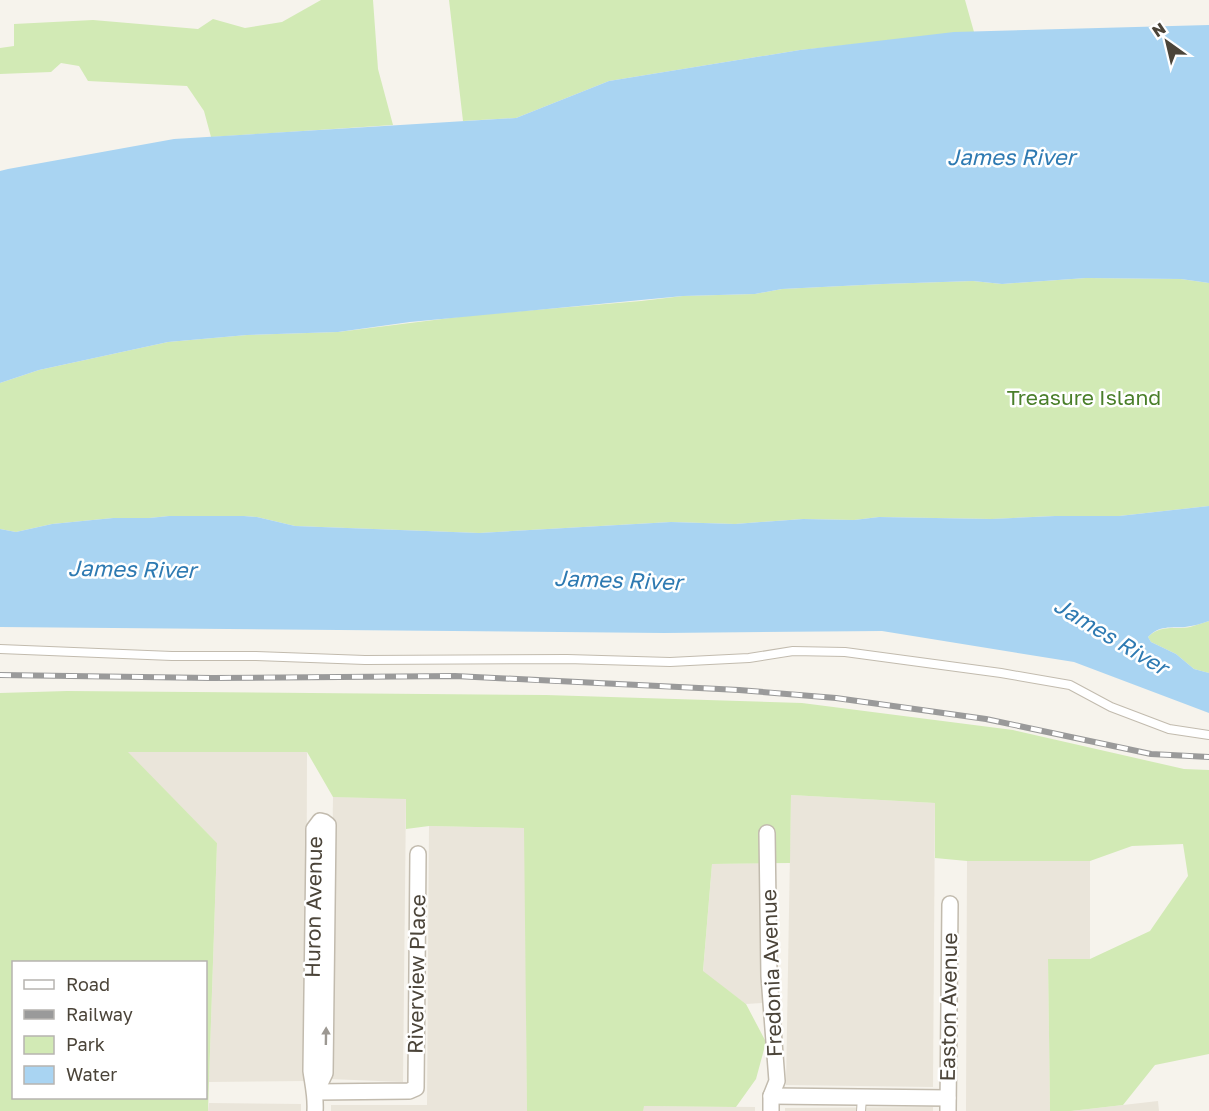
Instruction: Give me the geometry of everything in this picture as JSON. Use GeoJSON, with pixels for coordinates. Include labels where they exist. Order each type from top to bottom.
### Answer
{"type":"FeatureCollection","features":[{"type":"Feature","properties":{"kind":"street","name":"Huron Avenue"},"geometry":{"type":"LineString","coordinates":[[315,1111],[316,1092],[311,1071],[314,829],[320,821],[328,825],[325,1073],[316,1092]]}},
{"type":"Feature","properties":{"kind":"street","name":"Fredonia Avenue"},"geometry":{"type":"LineString","coordinates":[[767,833],[769,976],[777,1081],[771,1103]]}},
{"type":"Feature","properties":{"kind":"street","name":"Riverview Place"},"geometry":{"type":"LineString","coordinates":[[316,1092],[409,1091],[416,1088],[418,854]]}},
{"type":"Feature","properties":{"kind":"street","name":"Easton Avenue"},"geometry":{"type":"LineString","coordinates":[[948,1105],[951,904]]}},
{"type":"Feature","properties":{"kind":"street"},"geometry":{"type":"LineString","coordinates":[[771,1103],[948,1105]]}},
{"type":"Feature","properties":{"kind":"lane"},"geometry":{"type":"LineString","coordinates":[[0,649],[172,656],[376,660],[567,659],[670,662],[749,658],[793,651],[845,652],[1001,673],[1070,686],[1111,707],[1169,729],[1209,735]]}},
{"type":"Feature","properties":{"kind":"shaded area"},"geometry":{"type":"Polygon","coordinates":[[[127,752],[307,752],[306,1081],[209,1082],[217,843],[127,752]]]}},
{"type":"Feature","properties":{"kind":"shaded area"},"geometry":{"type":"Polygon","coordinates":[[[791,795],[935,803],[933,1087],[786,1085],[791,795]]]}},
{"type":"Feature","properties":{"kind":"shaded area"},"geometry":{"type":"Polygon","coordinates":[[[333,797],[406,798],[403,1082],[329,1079],[333,797]]]}},
{"type":"Feature","properties":{"kind":"shaded area"},"geometry":{"type":"Polygon","coordinates":[[[429,826],[525,828],[527,1111],[331,1111],[331,1105],[427,1105],[429,826]]]}},
{"type":"Feature","properties":{"kind":"shaded area"},"geometry":{"type":"Polygon","coordinates":[[[967,861],[1090,861],[1090,959],[1048,959],[1050,1111],[966,1111],[967,861]]]}},
{"type":"Feature","properties":{"kind":"shaded area"},"geometry":{"type":"Polygon","coordinates":[[[763,863],[762,1003],[746,1004],[703,972],[712,864],[763,863]]]}},
{"type":"Feature","properties":{"kind":"shaded area"},"geometry":{"type":"Polygon","coordinates":[[[1158,1101],[1159,1111],[1071,1111],[1158,1101]]]}},
{"type":"Feature","properties":{"kind":"shaded area"},"geometry":{"type":"Polygon","coordinates":[[[209,1103],[301,1104],[301,1111],[208,1111],[209,1103]]]}},
{"type":"Feature","properties":{"kind":"shaded area"},"geometry":{"type":"Polygon","coordinates":[[[643,1106],[755,1107],[755,1111],[643,1111],[643,1106]]]}},
{"type":"Feature","properties":{"kind":"shaded area"},"geometry":{"type":"Polygon","coordinates":[[[933,1107],[933,1111],[785,1111],[785,1108],[933,1107]]]}},
{"type":"Feature","properties":{"kind":"green space"},"geometry":{"type":"Polygon","coordinates":[[[321,0],[373,0],[378,69],[393,125],[211,137],[204,111],[187,86],[88,81],[79,66],[61,63],[51,72],[0,74],[0,48],[14,46],[14,24],[93,20],[198,29],[213,19],[245,28],[282,22],[321,0]]]}},
{"type":"Feature","properties":{"kind":"green space"},"geometry":{"type":"Polygon","coordinates":[[[449,0],[965,0],[974,32],[800,50],[609,81],[516,118],[463,121],[449,0]]]}},
{"type":"Feature","properties":{"kind":"green space","name":"Treasure Island"},"geometry":{"type":"Polygon","coordinates":[[[1086,278],[1181,279],[1209,283],[1209,506],[1119,516],[992,519],[879,517],[735,524],[671,522],[479,533],[295,526],[244,516],[113,518],[52,524],[16,532],[0,529],[0,383],[39,370],[168,342],[247,335],[338,332],[474,315],[683,296],[755,294],[782,289],[883,284],[973,281],[1002,284],[1086,278]]]}},
{"type":"Feature","properties":{"kind":"green space"},"geometry":{"type":"Polygon","coordinates":[[[1209,621],[1209,673],[1194,669],[1176,654],[1151,642],[1148,637],[1158,630],[1190,627],[1209,621]]]}},
{"type":"Feature","properties":{"kind":"green space"},"geometry":{"type":"Polygon","coordinates":[[[67,691],[546,695],[802,703],[1013,730],[1184,769],[1209,770],[1209,1054],[1155,1065],[1123,1105],[1050,1111],[1048,959],[1090,959],[1150,931],[1188,876],[1183,844],[1132,846],[1090,861],[967,861],[935,858],[935,803],[791,795],[790,863],[712,864],[703,971],[746,1004],[766,1042],[756,1079],[736,1107],[644,1106],[643,1111],[527,1111],[524,828],[429,826],[406,829],[406,799],[333,797],[307,752],[128,752],[217,843],[208,1111],[0,1111],[0,693],[67,691]]]}},
{"type":"Feature","properties":{"kind":"water","name":"James River"},"geometry":{"type":"Polygon","coordinates":[[[1209,25],[1209,283],[1181,279],[1086,278],[1002,284],[973,281],[883,284],[782,289],[755,294],[683,296],[410,322],[338,332],[247,335],[168,342],[39,370],[0,383],[0,171],[174,139],[516,118],[609,81],[800,50],[954,32],[1209,25]]]}},
{"type":"Feature","properties":{"kind":"water","name":"James River"},"geometry":{"type":"Polygon","coordinates":[[[1209,506],[1209,621],[1188,627],[1161,629],[1148,637],[1151,642],[1176,654],[1194,669],[1209,673],[1209,713],[1074,662],[882,631],[664,633],[0,627],[0,529],[16,532],[52,524],[113,518],[244,516],[295,526],[479,533],[671,522],[735,524],[879,517],[991,519],[1119,516],[1209,506]]]}},
{"type":"Feature","properties":{"kind":"railway"},"geometry":{"type":"LineString","coordinates":[[0,675],[212,678],[455,676],[739,690],[836,698],[986,719],[1151,754],[1209,757]]}}]}
